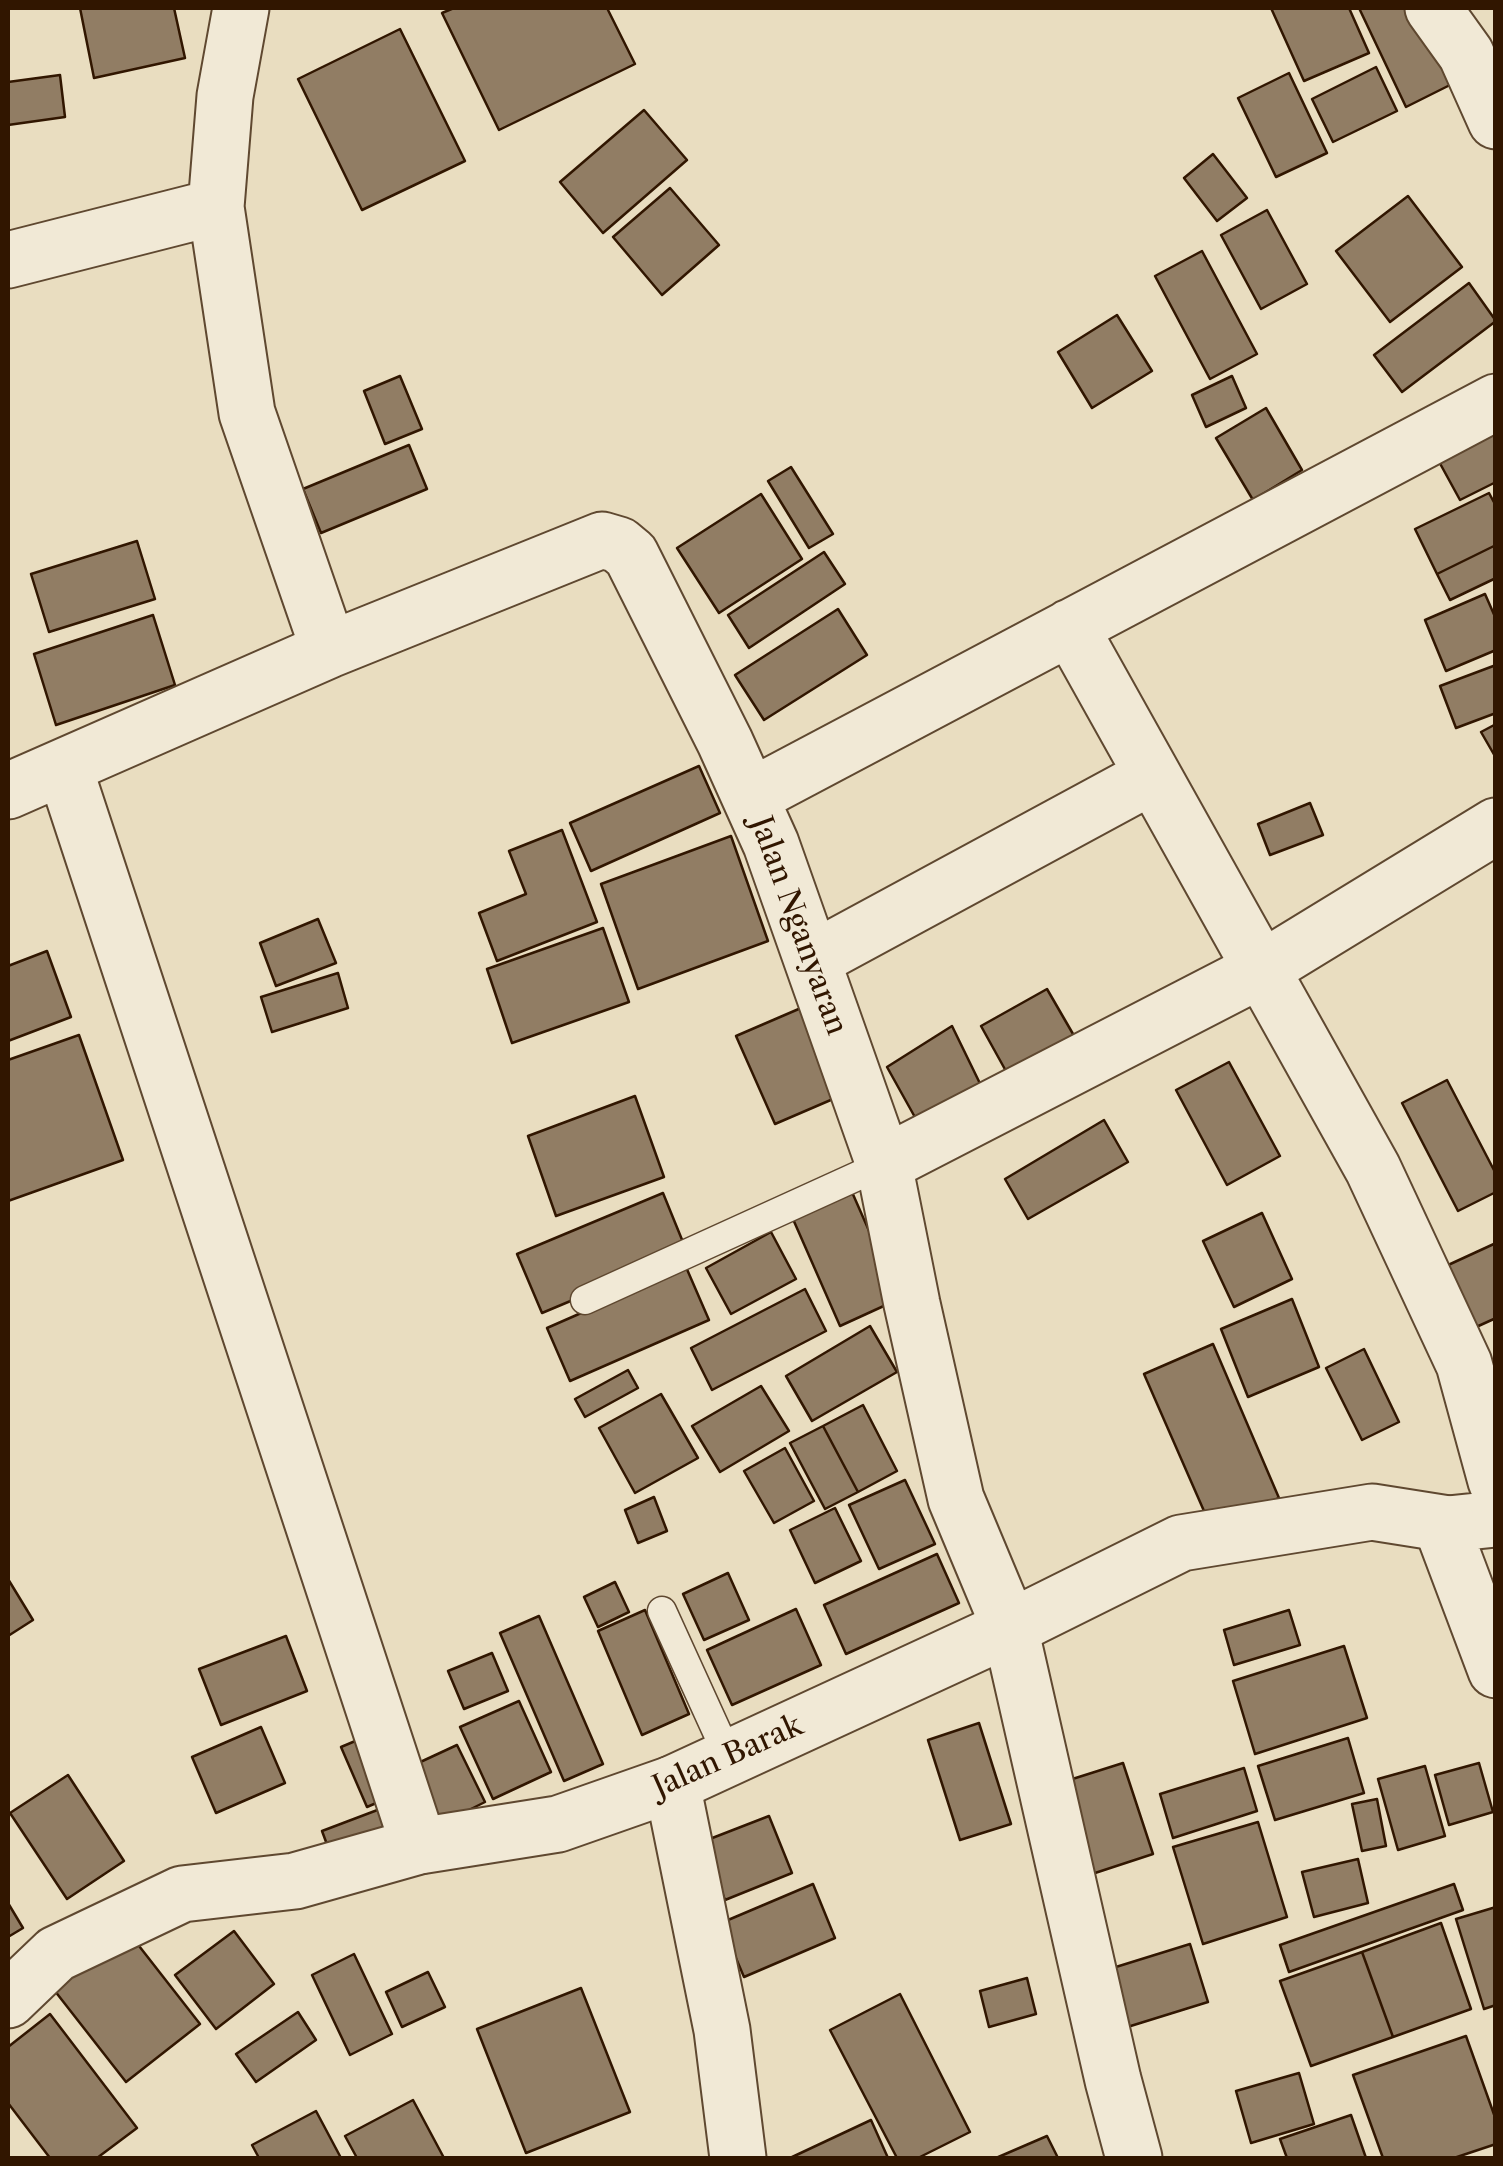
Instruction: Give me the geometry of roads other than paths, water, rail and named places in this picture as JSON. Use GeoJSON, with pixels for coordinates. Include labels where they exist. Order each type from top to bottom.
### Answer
{"type":"FeatureCollection","features":[{"type":"Feature","properties":{"kind":"street"},"geometry":{"type":"LineString","coordinates":[[241,8],[225,96],[216,207],[247,413],[329,650]]}},
{"type":"Feature","properties":{"kind":"street"},"geometry":{"type":"LineString","coordinates":[[1433,8],[1466,54],[1496,122]]}},
{"type":"Feature","properties":{"kind":"street"},"geometry":{"type":"LineString","coordinates":[[8,260],[216,207]]}},
{"type":"Feature","properties":{"kind":"street"},"geometry":{"type":"LineString","coordinates":[[750,797],[1496,402]]}},
{"type":"Feature","properties":{"kind":"street","name":"Jalan Nganyaran"},"geometry":{"type":"LineString","coordinates":[[8,791],[329,650],[602,540],[619,545],[632,555],[772,844],[884,1164],[956,1499],[1010,1628],[1134,2158]]}},
{"type":"Feature","properties":{"kind":"street"},"geometry":{"type":"LineString","coordinates":[[1070,627],[1373,1170],[1464,1364],[1473,1514],[1496,1670]]}},
{"type":"Feature","properties":{"kind":"street"},"geometry":{"type":"LineString","coordinates":[[64,767],[419,1846]]}},
{"type":"Feature","properties":{"kind":"street"},"geometry":{"type":"LineString","coordinates":[[812,960],[1152,776]]}},
{"type":"Feature","properties":{"kind":"street"},"geometry":{"type":"LineString","coordinates":[[884,1164],[1262,969],[1496,826]]}},
{"type":"Feature","properties":{"kind":"street","name":"Jalan Barak"},"geometry":{"type":"LineString","coordinates":[[8,2000],[56,1954],[182,1894],[295,1881],[419,1846],[558,1824],[672,1784],[1010,1628],[1181,1543],[1372,1512],[1473,1514]]}},
{"type":"Feature","properties":{"kind":"street"},"geometry":{"type":"LineString","coordinates":[[672,1784],[722,2030],[738,2158]]}},
{"type":"Feature","properties":{"kind":"lane"},"geometry":{"type":"LineString","coordinates":[[585,1300],[884,1164]]}},
{"type":"Feature","properties":{"kind":"lane"},"geometry":{"type":"LineString","coordinates":[[662,1611],[730,1758]]}}]}
